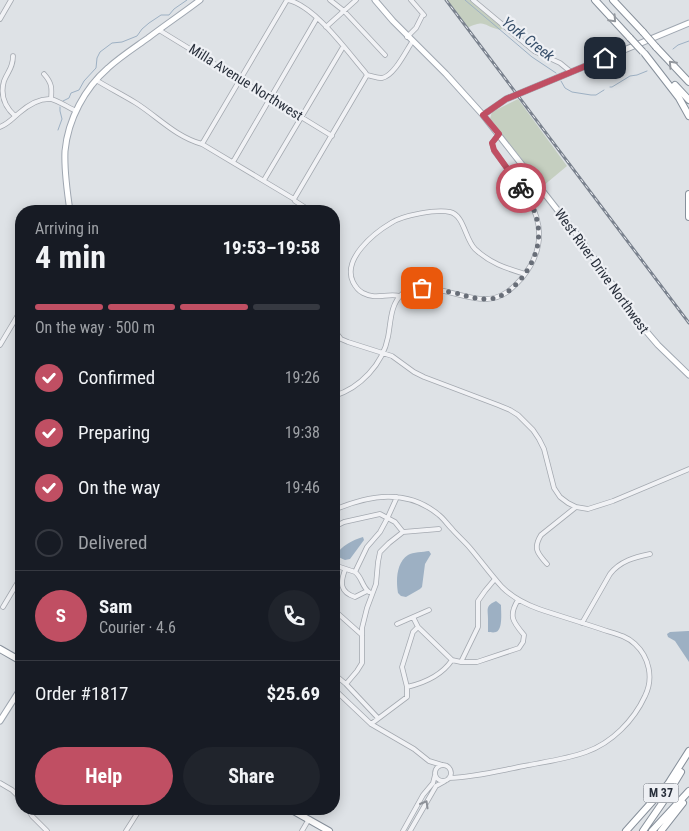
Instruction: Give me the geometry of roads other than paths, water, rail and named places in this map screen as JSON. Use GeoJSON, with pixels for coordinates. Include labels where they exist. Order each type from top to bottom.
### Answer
{"type":"FeatureCollection","features":[{"type":"Feature","properties":{"kind":"highway"},"geometry":{"type":"LineString","coordinates":[[595,0],[689,100]]}},
{"type":"Feature","properties":{"kind":"highway"},"geometry":{"type":"LineString","coordinates":[[613,0],[689,82]]}},
{"type":"Feature","properties":{"kind":"highway"},"geometry":{"type":"LineString","coordinates":[[644,53],[680,98],[689,116]]}},
{"type":"Feature","properties":{"kind":"highway"},"geometry":{"type":"LineString","coordinates":[[689,194],[689,217]]}},
{"type":"Feature","properties":{"kind":"highway"},"geometry":{"type":"LineString","coordinates":[[0,649],[15,658]]}},
{"type":"Feature","properties":{"kind":"highway","name":"M 37"},"geometry":{"type":"LineString","coordinates":[[626,831],[668,784],[689,751]]}},
{"type":"Feature","properties":{"kind":"highway"},"geometry":{"type":"LineString","coordinates":[[643,831],[675,783],[689,755]]}},
{"type":"Feature","properties":{"kind":"highway"},"geometry":{"type":"LineString","coordinates":[[652,831],[689,791]]}},
{"type":"Feature","properties":{"kind":"highway"},"geometry":{"type":"LineString","coordinates":[[661,831],[689,796]]}},
{"type":"Feature","properties":{"kind":"highway"},"geometry":{"type":"LineString","coordinates":[[301,815],[329,831]]}},
{"type":"Feature","properties":{"kind":"main road"},"geometry":{"type":"LineString","coordinates":[[69,205],[64,169],[65,149],[67,136],[84,96],[96,80],[116,60],[200,0]]}},
{"type":"Feature","properties":{"kind":"main road","name":"West River Drive Northwest"},"geometry":{"type":"LineString","coordinates":[[375,0],[412,42],[446,74],[499,134],[582,240],[640,324],[658,345],[689,375]]}},
{"type":"Feature","properties":{"kind":"main road"},"geometry":{"type":"LineString","coordinates":[[483,115],[506,99],[689,23]]}},
{"type":"Feature","properties":{"kind":"main road"},"geometry":{"type":"LineString","coordinates":[[0,721],[15,697]]}},
{"type":"Feature","properties":{"kind":"street"},"geometry":{"type":"LineString","coordinates":[[0,18],[11,0]]}},
{"type":"Feature","properties":{"kind":"street"},"geometry":{"type":"LineString","coordinates":[[202,144],[287,0],[294,2],[317,18],[366,75],[379,78],[388,76],[404,56],[412,42]]}},
{"type":"Feature","properties":{"kind":"street"},"geometry":{"type":"LineString","coordinates":[[330,0],[344,11],[384,55]]}},
{"type":"Feature","properties":{"kind":"street"},"geometry":{"type":"LineString","coordinates":[[326,27],[356,0]]}},
{"type":"Feature","properties":{"kind":"street"},"geometry":{"type":"LineString","coordinates":[[407,36],[416,28],[424,15],[411,0]]}},
{"type":"Feature","properties":{"kind":"street"},"geometry":{"type":"LineString","coordinates":[[473,0],[534,51],[560,62],[571,72]]}},
{"type":"Feature","properties":{"kind":"street"},"geometry":{"type":"LineString","coordinates":[[233,162],[317,18]]}},
{"type":"Feature","properties":{"kind":"street","name":"Milla Avenue Northwest"},"geometry":{"type":"LineString","coordinates":[[159,30],[332,136]]}},
{"type":"Feature","properties":{"kind":"street"},"geometry":{"type":"LineString","coordinates":[[264,180],[343,47]]}},
{"type":"Feature","properties":{"kind":"street"},"geometry":{"type":"LineString","coordinates":[[13,56],[12,68],[3,83],[2,94],[4,104],[15,116]]}},
{"type":"Feature","properties":{"kind":"street"},"geometry":{"type":"LineString","coordinates":[[44,74],[52,87],[51,99]]}},
{"type":"Feature","properties":{"kind":"street"},"geometry":{"type":"LineString","coordinates":[[294,199],[366,75]]}},
{"type":"Feature","properties":{"kind":"street"},"geometry":{"type":"LineString","coordinates":[[96,80],[137,104],[180,134],[202,144],[264,180],[301,205]]}},
{"type":"Feature","properties":{"kind":"street"},"geometry":{"type":"LineString","coordinates":[[0,127],[9,123],[25,107],[33,102],[51,99],[76,111]]}},
{"type":"Feature","properties":{"kind":"street"},"geometry":{"type":"LineString","coordinates":[[340,393],[363,380],[373,368],[383,352],[393,308],[400,296],[406,292],[422,288],[479,299],[497,298],[513,288],[525,274],[535,257],[540,236],[539,223],[524,191],[494,150],[492,143],[499,134]]}},
{"type":"Feature","properties":{"kind":"street"},"geometry":{"type":"LineString","coordinates":[[400,296],[393,294],[380,297],[362,293],[353,282],[351,269],[354,260],[371,236],[392,222],[412,215],[436,211],[456,214],[460,218],[468,240],[473,247],[488,260],[525,274]]}},
{"type":"Feature","properties":{"kind":"street"},"geometry":{"type":"LineString","coordinates":[[0,345],[15,320]]}},
{"type":"Feature","properties":{"kind":"street"},"geometry":{"type":"LineString","coordinates":[[340,338],[348,342],[383,352],[424,377],[498,405],[518,415],[533,430],[544,449],[554,488],[560,497],[576,507],[588,508],[613,501],[689,469]]}},
{"type":"Feature","properties":{"kind":"street"},"geometry":{"type":"LineString","coordinates":[[340,508],[361,500],[386,496],[408,498],[430,508],[470,548],[508,593],[527,605],[629,639],[646,658],[650,679],[647,691],[635,713],[615,735],[596,748],[564,758],[468,778],[440,781],[429,762],[411,748],[371,724],[340,695]]}},
{"type":"Feature","properties":{"kind":"street"},"geometry":{"type":"LineString","coordinates":[[355,572],[367,547],[388,519],[397,497]]}},
{"type":"Feature","properties":{"kind":"street"},"geometry":{"type":"LineString","coordinates":[[547,564],[537,551],[538,539],[576,507]]}},
{"type":"Feature","properties":{"kind":"street"},"geometry":{"type":"LineString","coordinates":[[340,524],[380,514],[395,522],[402,532]]}},
{"type":"Feature","properties":{"kind":"street"},"geometry":{"type":"LineString","coordinates":[[346,684],[362,663],[364,616],[376,584],[380,552],[402,532],[439,528]]}},
{"type":"Feature","properties":{"kind":"street"},"geometry":{"type":"LineString","coordinates":[[582,623],[613,570],[626,561],[650,554]]}},
{"type":"Feature","properties":{"kind":"street"},"geometry":{"type":"LineString","coordinates":[[340,568],[355,572],[360,576],[367,591],[372,593]]}},
{"type":"Feature","properties":{"kind":"street"},"geometry":{"type":"LineString","coordinates":[[345,570],[342,583],[345,592],[355,597],[367,591]]}},
{"type":"Feature","properties":{"kind":"street"},"geometry":{"type":"LineString","coordinates":[[461,662],[478,627],[478,601],[495,579]]}},
{"type":"Feature","properties":{"kind":"street"},"geometry":{"type":"LineString","coordinates":[[3,607],[15,588]]}},
{"type":"Feature","properties":{"kind":"street"},"geometry":{"type":"LineString","coordinates":[[413,618],[418,627],[452,660],[477,662],[519,648],[523,642],[524,635],[514,624],[512,616],[518,600]]}},
{"type":"Feature","properties":{"kind":"street"},"geometry":{"type":"LineString","coordinates":[[398,624],[429,610]]}},
{"type":"Feature","properties":{"kind":"street"},"geometry":{"type":"LineString","coordinates":[[340,615],[362,635]]}},
{"type":"Feature","properties":{"kind":"street"},"geometry":{"type":"LineString","coordinates":[[371,724],[407,697],[407,687],[402,667],[413,632],[418,627]]}},
{"type":"Feature","properties":{"kind":"street"},"geometry":{"type":"LineString","coordinates":[[407,687],[422,684],[432,678],[447,667],[452,660]]}},
{"type":"Feature","properties":{"kind":"street"},"geometry":{"type":"LineString","coordinates":[[340,679],[378,718]]}},
{"type":"Feature","properties":{"kind":"street"},"geometry":{"type":"LineString","coordinates":[[429,762],[447,767],[461,778]]}},
{"type":"Feature","properties":{"kind":"street"},"geometry":{"type":"LineString","coordinates":[[403,831],[423,795],[433,783],[437,768],[442,766]]}},
{"type":"Feature","properties":{"kind":"street"},"geometry":{"type":"LineString","coordinates":[[410,831],[436,786],[447,780],[450,771]]}},
{"type":"Feature","properties":{"kind":"street"},"geometry":{"type":"LineString","coordinates":[[0,783],[15,793]]}},
{"type":"Feature","properties":{"kind":"street"},"geometry":{"type":"LineString","coordinates":[[31,815],[46,831]]}},
{"type":"Feature","properties":{"kind":"street"},"geometry":{"type":"LineString","coordinates":[[126,831],[136,815]]}},
{"type":"Feature","properties":{"kind":"street"},"geometry":{"type":"LineString","coordinates":[[302,831],[309,819]]}},
{"type":"Feature","properties":{"kind":"water"},"geometry":{"type":"Polygon","coordinates":[[[363,537],[364,540],[350,559],[345,560],[340,558],[340,550],[351,542],[363,537]]]}},
{"type":"Feature","properties":{"kind":"water"},"geometry":{"type":"Polygon","coordinates":[[[429,551],[431,554],[425,564],[422,587],[406,597],[401,596],[398,593],[397,583],[399,567],[404,558],[410,554],[429,551]]]}},
{"type":"Feature","properties":{"kind":"water"},"geometry":{"type":"Polygon","coordinates":[[[496,601],[501,605],[500,628],[496,632],[488,632],[488,608],[496,601]]]}},
{"type":"Feature","properties":{"kind":"water"},"geometry":{"type":"Polygon","coordinates":[[[689,631],[689,662],[675,641],[668,637],[667,634],[670,632],[689,631]]]}},
{"type":"Feature","properties":{"kind":"waterway","name":"York Creek"},"geometry":{"type":"LineString","coordinates":[[63,101],[69,98],[71,93],[79,90],[84,81],[96,68],[100,52],[112,43],[122,42],[137,36],[149,23],[161,15],[169,15],[187,0]]}},
{"type":"Feature","properties":{"kind":"waterway","name":"York Creek"},"geometry":{"type":"LineString","coordinates":[[465,0],[532,57],[556,73]]}},
{"type":"Feature","properties":{"kind":"waterway","name":"York Creek"},"geometry":{"type":"LineString","coordinates":[[673,49],[689,41]]}},
{"type":"Feature","properties":{"kind":"waterway","name":"York Creek"},"geometry":{"type":"LineString","coordinates":[[610,87],[630,76],[647,71]]}},
{"type":"Feature","properties":{"kind":"waterway","name":"York Creek"},"geometry":{"type":"LineString","coordinates":[[561,81],[565,88],[572,92],[596,95],[604,90]]}},
{"type":"Feature","properties":{"kind":"waterway","name":"York Creek"},"geometry":{"type":"LineString","coordinates":[[58,130],[62,119],[60,107]]}},
{"type":"Feature","properties":{"kind":"railway"},"geometry":{"type":"LineString","coordinates":[[446,0],[689,323]]}}]}
